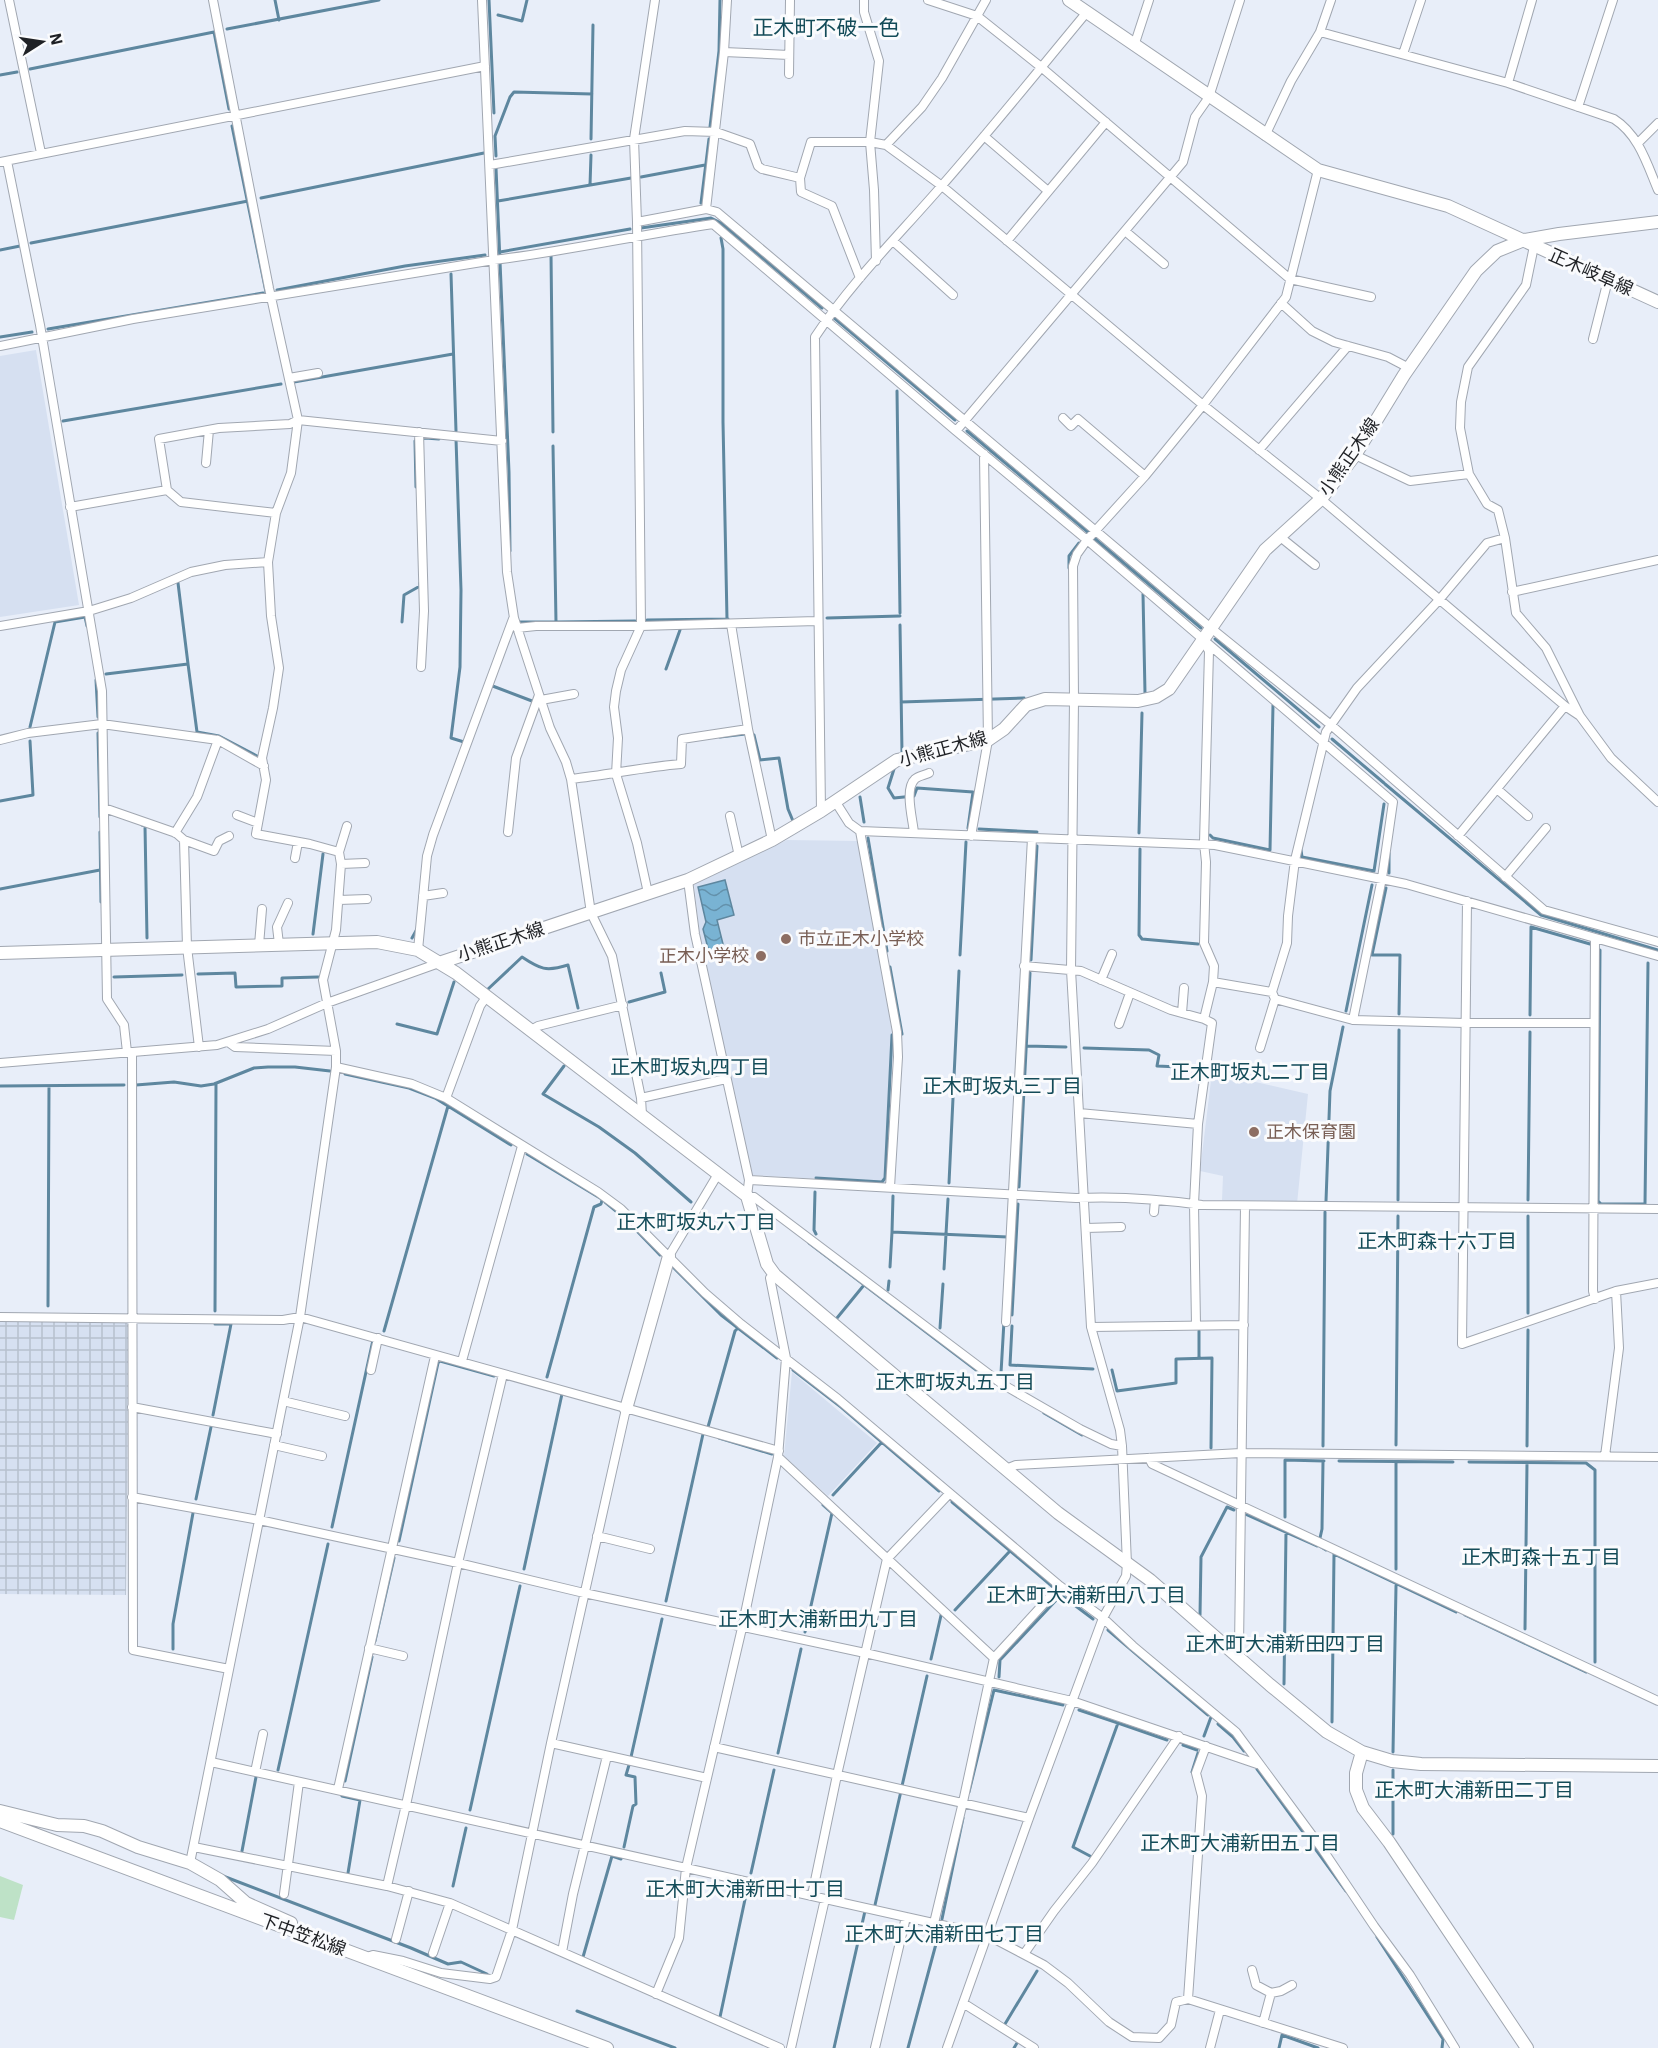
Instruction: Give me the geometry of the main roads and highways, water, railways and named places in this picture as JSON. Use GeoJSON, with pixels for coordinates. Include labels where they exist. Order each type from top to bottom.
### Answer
{"type":"FeatureCollection","features":[{"type":"Feature","properties":{"kind":"main road","name":"正木岐阜線"},"geometry":{"type":"LineString","coordinates":[[1069,0],[1318,171],[1448,206],[1658,302]]}},
{"type":"Feature","properties":{"kind":"main road","name":"小熊正木線"},"geometry":{"type":"LineString","coordinates":[[0,953],[377,942],[418,950],[439,963],[688,880],[772,840],[821,811],[897,760],[988,740],[1004,729],[1026,705],[1045,699],[1138,701],[1156,697],[1169,689],[1265,550],[1321,499],[1355,455],[1409,368],[1476,271],[1497,251],[1559,234],[1658,222]]}},
{"type":"Feature","properties":{"kind":"main road"},"geometry":{"type":"LineString","coordinates":[[439,963],[487,996],[747,1196],[767,1264],[775,1275],[1058,1514],[1150,1580],[1327,1732],[1362,1752],[1392,1761],[1421,1764],[1658,1766]]}},
{"type":"Feature","properties":{"kind":"main road"},"geometry":{"type":"LineString","coordinates":[[626,1408],[669,1256]]}},
{"type":"Feature","properties":{"kind":"main road"},"geometry":{"type":"LineString","coordinates":[[1362,1752],[1356,1773],[1356,1791],[1363,1808],[1389,1842],[1527,2048]]}},
{"type":"Feature","properties":{"kind":"main road"},"geometry":{"type":"LineString","coordinates":[[0,1811],[57,1825],[84,1826],[102,1831],[138,1847],[190,1863],[220,1880],[246,1903],[293,1924],[302,1935]]}},
{"type":"Feature","properties":{"kind":"main road","name":"下中笠松線"},"geometry":{"type":"LineString","coordinates":[[0,1821],[607,2048]]}},
{"type":"Feature","properties":{"kind":"water"},"geometry":{"type":"Polygon","coordinates":[[[725,880],[734,915],[717,920],[724,948],[709,952],[703,929],[706,922],[698,887],[725,880]]]}},
{"type":"Feature","properties":{"kind":"waterway"},"geometry":{"type":"LineString","coordinates":[[275,0],[279,20]]}},
{"type":"Feature","properties":{"kind":"waterway"},"geometry":{"type":"LineString","coordinates":[[227,29],[379,0]]}},
{"type":"Feature","properties":{"kind":"waterway"},"geometry":{"type":"LineString","coordinates":[[489,0],[494,113]]}},
{"type":"Feature","properties":{"kind":"waterway"},"geometry":{"type":"LineString","coordinates":[[498,15],[522,21],[527,0]]}},
{"type":"Feature","properties":{"kind":"waterway"},"geometry":{"type":"LineString","coordinates":[[710,127],[719,51],[720,0]]}},
{"type":"Feature","properties":{"kind":"waterway"},"geometry":{"type":"LineString","coordinates":[[591,139],[593,25]]}},
{"type":"Feature","properties":{"kind":"waterway"},"geometry":{"type":"LineString","coordinates":[[30,69],[214,32],[229,109]]}},
{"type":"Feature","properties":{"kind":"waterway"},"geometry":{"type":"LineString","coordinates":[[0,75],[17,72]]}},
{"type":"Feature","properties":{"kind":"waterway"},"geometry":{"type":"LineString","coordinates":[[496,156],[495,136],[514,92],[592,94]]}},
{"type":"Feature","properties":{"kind":"waterway"},"geometry":{"type":"LineString","coordinates":[[232,126],[266,292]]}},
{"type":"Feature","properties":{"kind":"waterway"},"geometry":{"type":"LineString","coordinates":[[701,203],[709,139]]}},
{"type":"Feature","properties":{"kind":"waterway"},"geometry":{"type":"LineString","coordinates":[[261,198],[484,153]]}},
{"type":"Feature","properties":{"kind":"waterway"},"geometry":{"type":"LineString","coordinates":[[590,185],[591,155]]}},
{"type":"Feature","properties":{"kind":"waterway"},"geometry":{"type":"LineString","coordinates":[[641,177],[705,165]]}},
{"type":"Feature","properties":{"kind":"waterway"},"geometry":{"type":"LineString","coordinates":[[496,168],[509,472],[510,551]]}},
{"type":"Feature","properties":{"kind":"waterway"},"geometry":{"type":"LineString","coordinates":[[498,201],[631,178]]}},
{"type":"Feature","properties":{"kind":"waterway"},"geometry":{"type":"LineString","coordinates":[[31,243],[248,201]]}},
{"type":"Feature","properties":{"kind":"waterway"},"geometry":{"type":"LineString","coordinates":[[641,228],[711,218],[721,223],[822,308]]}},
{"type":"Feature","properties":{"kind":"waterway"},"geometry":{"type":"LineString","coordinates":[[500,252],[630,229]]}},
{"type":"Feature","properties":{"kind":"waterway"},"geometry":{"type":"LineString","coordinates":[[721,238],[723,249],[723,422],[727,619]]}},
{"type":"Feature","properties":{"kind":"waterway"},"geometry":{"type":"LineString","coordinates":[[0,250],[20,246]]}},
{"type":"Feature","properties":{"kind":"waterway"},"geometry":{"type":"LineString","coordinates":[[551,254],[553,432]]}},
{"type":"Feature","properties":{"kind":"waterway"},"geometry":{"type":"LineString","coordinates":[[277,290],[405,266],[485,255]]}},
{"type":"Feature","properties":{"kind":"waterway"},"geometry":{"type":"LineString","coordinates":[[451,274],[456,431]]}},
{"type":"Feature","properties":{"kind":"waterway"},"geometry":{"type":"LineString","coordinates":[[48,329],[263,293]]}},
{"type":"Feature","properties":{"kind":"waterway"},"geometry":{"type":"LineString","coordinates":[[833,317],[955,420]]}},
{"type":"Feature","properties":{"kind":"waterway"},"geometry":{"type":"LineString","coordinates":[[0,337],[32,332]]}},
{"type":"Feature","properties":{"kind":"waterway"},"geometry":{"type":"LineString","coordinates":[[294,382],[453,354]]}},
{"type":"Feature","properties":{"kind":"waterway"},"geometry":{"type":"LineString","coordinates":[[63,421],[281,384]]}},
{"type":"Feature","properties":{"kind":"waterway"},"geometry":{"type":"LineString","coordinates":[[897,391],[900,613]]}},
{"type":"Feature","properties":{"kind":"waterway"},"geometry":{"type":"LineString","coordinates":[[967,431],[1089,533]]}},
{"type":"Feature","properties":{"kind":"waterway"},"geometry":{"type":"LineString","coordinates":[[416,487],[415,441],[425,438],[439,439]]}},
{"type":"Feature","properties":{"kind":"waterway"},"geometry":{"type":"LineString","coordinates":[[456,439],[461,590],[460,667],[451,738],[464,742]]}},
{"type":"Feature","properties":{"kind":"waterway"},"geometry":{"type":"LineString","coordinates":[[553,446],[556,622],[635,621]]}},
{"type":"Feature","properties":{"kind":"waterway"},"geometry":{"type":"LineString","coordinates":[[1094,538],[1201,628]]}},
{"type":"Feature","properties":{"kind":"waterway"},"geometry":{"type":"LineString","coordinates":[[1069,568],[1069,556],[1079,543]]}},
{"type":"Feature","properties":{"kind":"waterway"},"geometry":{"type":"LineString","coordinates":[[106,674],[188,664],[178,583]]}},
{"type":"Feature","properties":{"kind":"waterway"},"geometry":{"type":"LineString","coordinates":[[402,622],[404,595],[420,586],[420,583]]}},
{"type":"Feature","properties":{"kind":"waterway"},"geometry":{"type":"LineString","coordinates":[[1142,695],[1145,693],[1143,594]]}},
{"type":"Feature","properties":{"kind":"waterway"},"geometry":{"type":"LineString","coordinates":[[827,618],[900,616]]}},
{"type":"Feature","properties":{"kind":"waterway"},"geometry":{"type":"LineString","coordinates":[[30,727],[55,622],[85,617],[87,626]]}},
{"type":"Feature","properties":{"kind":"waterway"},"geometry":{"type":"LineString","coordinates":[[647,620],[728,619]]}},
{"type":"Feature","properties":{"kind":"waterway"},"geometry":{"type":"LineString","coordinates":[[516,622],[556,622]]}},
{"type":"Feature","properties":{"kind":"waterway"},"geometry":{"type":"LineString","coordinates":[[900,625],[902,753]]}},
{"type":"Feature","properties":{"kind":"waterway"},"geometry":{"type":"LineString","coordinates":[[666,669],[680,630]]}},
{"type":"Feature","properties":{"kind":"waterway"},"geometry":{"type":"LineString","coordinates":[[1215,639],[1319,727]]}},
{"type":"Feature","properties":{"kind":"waterway"},"geometry":{"type":"LineString","coordinates":[[188,664],[197,732],[219,736],[257,756]]}},
{"type":"Feature","properties":{"kind":"waterway"},"geometry":{"type":"LineString","coordinates":[[96,680],[98,717]]}},
{"type":"Feature","properties":{"kind":"waterway"},"geometry":{"type":"LineString","coordinates":[[490,685],[532,701]]}},
{"type":"Feature","properties":{"kind":"waterway"},"geometry":{"type":"LineString","coordinates":[[901,702],[1024,698]]}},
{"type":"Feature","properties":{"kind":"waterway"},"geometry":{"type":"LineString","coordinates":[[1210,835],[1213,838],[1270,850],[1273,705]]}},
{"type":"Feature","properties":{"kind":"waterway"},"geometry":{"type":"LineString","coordinates":[[1139,833],[1142,713]]}},
{"type":"Feature","properties":{"kind":"waterway"},"geometry":{"type":"LineString","coordinates":[[98,733],[100,817]]}},
{"type":"Feature","properties":{"kind":"waterway"},"geometry":{"type":"LineString","coordinates":[[720,737],[745,734]]}},
{"type":"Feature","properties":{"kind":"waterway"},"geometry":{"type":"LineString","coordinates":[[754,735],[760,760],[779,758],[788,809],[793,821]]}},
{"type":"Feature","properties":{"kind":"waterway"},"geometry":{"type":"LineString","coordinates":[[1332,739],[1384,783]]}},
{"type":"Feature","properties":{"kind":"waterway"},"geometry":{"type":"LineString","coordinates":[[0,801],[33,795],[30,741]]}},
{"type":"Feature","properties":{"kind":"waterway"},"geometry":{"type":"LineString","coordinates":[[894,769],[888,788],[894,798],[914,796],[917,788],[973,792],[968,828]]}},
{"type":"Feature","properties":{"kind":"waterway"},"geometry":{"type":"LineString","coordinates":[[1385,784],[1541,915],[1658,950]]}},
{"type":"Feature","properties":{"kind":"waterway"},"geometry":{"type":"LineString","coordinates":[[860,797],[864,822]]}},
{"type":"Feature","properties":{"kind":"waterway"},"geometry":{"type":"LineString","coordinates":[[1301,850],[1302,857],[1374,871],[1384,804]]}},
{"type":"Feature","properties":{"kind":"waterway"},"geometry":{"type":"LineString","coordinates":[[142,825],[145,826],[147,938]]}},
{"type":"Feature","properties":{"kind":"waterway"},"geometry":{"type":"LineString","coordinates":[[979,829],[1037,832]]}},
{"type":"Feature","properties":{"kind":"waterway"},"geometry":{"type":"LineString","coordinates":[[100,832],[101,902]]}},
{"type":"Feature","properties":{"kind":"waterway"},"geometry":{"type":"LineString","coordinates":[[868,838],[887,951]]}},
{"type":"Feature","properties":{"kind":"waterway"},"geometry":{"type":"LineString","coordinates":[[960,955],[966,842]]}},
{"type":"Feature","properties":{"kind":"waterway"},"geometry":{"type":"LineString","coordinates":[[1031,960],[1037,846]]}},
{"type":"Feature","properties":{"kind":"waterway"},"geometry":{"type":"LineString","coordinates":[[1140,849],[1139,935],[1142,939],[1198,944]]}},
{"type":"Feature","properties":{"kind":"waterway"},"geometry":{"type":"LineString","coordinates":[[1389,853],[1389,873]]}},
{"type":"Feature","properties":{"kind":"waterway"},"geometry":{"type":"LineString","coordinates":[[313,934],[323,854]]}},
{"type":"Feature","properties":{"kind":"waterway"},"geometry":{"type":"LineString","coordinates":[[0,889],[100,870]]}},
{"type":"Feature","properties":{"kind":"waterway"},"geometry":{"type":"LineString","coordinates":[[1346,1011],[1372,885]]}},
{"type":"Feature","properties":{"kind":"waterway"},"geometry":{"type":"LineString","coordinates":[[1386,888],[1372,955],[1400,955],[1399,1014]]}},
{"type":"Feature","properties":{"kind":"waterway"},"geometry":{"type":"LineString","coordinates":[[1530,1015],[1531,927],[1590,944]]}},
{"type":"Feature","properties":{"kind":"waterway"},"geometry":{"type":"LineString","coordinates":[[412,938],[417,929]]}},
{"type":"Feature","properties":{"kind":"waterway"},"geometry":{"type":"LineString","coordinates":[[1600,950],[1598,1201],[1601,1204],[1645,1204],[1648,963]]}},
{"type":"Feature","properties":{"kind":"waterway"},"geometry":{"type":"LineString","coordinates":[[487,990],[522,957],[549,969],[568,965],[578,1008]]}},
{"type":"Feature","properties":{"kind":"waterway"},"geometry":{"type":"LineString","coordinates":[[890,967],[902,1034]]}},
{"type":"Feature","properties":{"kind":"waterway"},"geometry":{"type":"LineString","coordinates":[[949,1183],[959,971]]}},
{"type":"Feature","properties":{"kind":"waterway"},"geometry":{"type":"LineString","coordinates":[[198,974],[235,973],[236,987],[282,986],[282,978],[318,977]]}},
{"type":"Feature","properties":{"kind":"waterway"},"geometry":{"type":"LineString","coordinates":[[629,1002],[665,992],[661,973]]}},
{"type":"Feature","properties":{"kind":"waterway"},"geometry":{"type":"LineString","coordinates":[[1019,1187],[1030,973]]}},
{"type":"Feature","properties":{"kind":"waterway"},"geometry":{"type":"LineString","coordinates":[[114,977],[182,975]]}},
{"type":"Feature","properties":{"kind":"waterway"},"geometry":{"type":"LineString","coordinates":[[397,1024],[437,1034],[454,982]]}},
{"type":"Feature","properties":{"kind":"waterway"},"geometry":{"type":"LineString","coordinates":[[1326,1201],[1330,1091],[1343,1027]]}},
{"type":"Feature","properties":{"kind":"waterway"},"geometry":{"type":"LineString","coordinates":[[1398,1200],[1399,1030]]}},
{"type":"Feature","properties":{"kind":"waterway"},"geometry":{"type":"LineString","coordinates":[[1528,1200],[1530,1032]]}},
{"type":"Feature","properties":{"kind":"waterway"},"geometry":{"type":"LineString","coordinates":[[816,1178],[882,1182],[885,1178],[892,1035]]}},
{"type":"Feature","properties":{"kind":"waterway"},"geometry":{"type":"LineString","coordinates":[[1027,1046],[1066,1047]]}},
{"type":"Feature","properties":{"kind":"waterway"},"geometry":{"type":"LineString","coordinates":[[1084,1048],[1149,1050],[1159,1055],[1157,1066],[1201,1068]]}},
{"type":"Feature","properties":{"kind":"waterway"},"geometry":{"type":"LineString","coordinates":[[564,1066],[543,1094],[599,1127],[635,1153],[691,1202]]}},
{"type":"Feature","properties":{"kind":"waterway"},"geometry":{"type":"LineString","coordinates":[[136,1085],[174,1082],[201,1086],[214,1084],[254,1068],[295,1067],[330,1071]]}},
{"type":"Feature","properties":{"kind":"waterway"},"geometry":{"type":"LineString","coordinates":[[345,1074],[409,1088],[435,1098],[511,1145]]}},
{"type":"Feature","properties":{"kind":"waterway"},"geometry":{"type":"LineString","coordinates":[[215,1311],[216,1083]]}},
{"type":"Feature","properties":{"kind":"waterway"},"geometry":{"type":"LineString","coordinates":[[0,1086],[124,1085]]}},
{"type":"Feature","properties":{"kind":"waterway"},"geometry":{"type":"LineString","coordinates":[[48,1306],[49,1086]]}},
{"type":"Feature","properties":{"kind":"waterway"},"geometry":{"type":"LineString","coordinates":[[384,1331],[448,1106]]}},
{"type":"Feature","properties":{"kind":"waterway"},"geometry":{"type":"LineString","coordinates":[[527,1154],[600,1198]]}},
{"type":"Feature","properties":{"kind":"waterway"},"geometry":{"type":"LineString","coordinates":[[815,1192],[814,1230],[816,1234]]}},
{"type":"Feature","properties":{"kind":"waterway"},"geometry":{"type":"LineString","coordinates":[[893,1196],[892,1232],[1008,1237]]}},
{"type":"Feature","properties":{"kind":"waterway"},"geometry":{"type":"LineString","coordinates":[[944,1269],[948,1199]]}},
{"type":"Feature","properties":{"kind":"waterway"},"geometry":{"type":"LineString","coordinates":[[547,1377],[594,1207],[601,1204],[602,1200]]}},
{"type":"Feature","properties":{"kind":"waterway"},"geometry":{"type":"LineString","coordinates":[[605,1202],[628,1221]]}},
{"type":"Feature","properties":{"kind":"waterway"},"geometry":{"type":"LineString","coordinates":[[1012,1315],[1018,1204]]}},
{"type":"Feature","properties":{"kind":"waterway"},"geometry":{"type":"LineString","coordinates":[[1323,1446],[1325,1212]]}},
{"type":"Feature","properties":{"kind":"waterway"},"geometry":{"type":"LineString","coordinates":[[1396,1445],[1398,1216]]}},
{"type":"Feature","properties":{"kind":"waterway"},"geometry":{"type":"LineString","coordinates":[[1528,1216],[1528,1313]]}},
{"type":"Feature","properties":{"kind":"waterway"},"geometry":{"type":"LineString","coordinates":[[634,1228],[660,1255]]}},
{"type":"Feature","properties":{"kind":"waterway"},"geometry":{"type":"LineString","coordinates":[[890,1267],[892,1232]]}},
{"type":"Feature","properties":{"kind":"waterway"},"geometry":{"type":"LineString","coordinates":[[809,1243],[988,1379]]}},
{"type":"Feature","properties":{"kind":"waterway"},"geometry":{"type":"LineString","coordinates":[[674,1268],[721,1315],[777,1358]]}},
{"type":"Feature","properties":{"kind":"waterway"},"geometry":{"type":"LineString","coordinates":[[888,1290],[889,1281]]}},
{"type":"Feature","properties":{"kind":"waterway"},"geometry":{"type":"LineString","coordinates":[[940,1328],[943,1284]]}},
{"type":"Feature","properties":{"kind":"waterway"},"geometry":{"type":"LineString","coordinates":[[837,1318],[864,1285]]}},
{"type":"Feature","properties":{"kind":"waterway"},"geometry":{"type":"LineString","coordinates":[[1001,1373],[1004,1321]]}},
{"type":"Feature","properties":{"kind":"waterway"},"geometry":{"type":"LineString","coordinates":[[213,1415],[231,1324],[215,1324],[215,1322]]}},
{"type":"Feature","properties":{"kind":"waterway"},"geometry":{"type":"LineString","coordinates":[[1012,1326],[1010,1365],[1093,1369]]}},
{"type":"Feature","properties":{"kind":"waterway"},"geometry":{"type":"LineString","coordinates":[[708,1427],[735,1331],[738,1328]]}},
{"type":"Feature","properties":{"kind":"waterway"},"geometry":{"type":"LineString","coordinates":[[1527,1446],[1528,1330]]}},
{"type":"Feature","properties":{"kind":"waterway"},"geometry":{"type":"LineString","coordinates":[[1199,1331],[1199,1358]]}},
{"type":"Feature","properties":{"kind":"waterway"},"geometry":{"type":"LineString","coordinates":[[332,1527],[373,1340]]}},
{"type":"Feature","properties":{"kind":"waterway"},"geometry":{"type":"LineString","coordinates":[[1112,1370],[1117,1391],[1176,1383],[1176,1359],[1212,1358],[1211,1448]]}},
{"type":"Feature","properties":{"kind":"waterway"},"geometry":{"type":"LineString","coordinates":[[399,1541],[438,1363],[440,1361],[494,1376]]}},
{"type":"Feature","properties":{"kind":"waterway"},"geometry":{"type":"LineString","coordinates":[[793,1370],[841,1407],[939,1491]]}},
{"type":"Feature","properties":{"kind":"waterway"},"geometry":{"type":"LineString","coordinates":[[524,1569],[562,1394]]}},
{"type":"Feature","properties":{"kind":"waterway"},"geometry":{"type":"LineString","coordinates":[[1044,1413],[1082,1435]]}},
{"type":"Feature","properties":{"kind":"waterway"},"geometry":{"type":"LineString","coordinates":[[196,1499],[211,1427]]}},
{"type":"Feature","properties":{"kind":"waterway"},"geometry":{"type":"LineString","coordinates":[[666,1601],[703,1434]]}},
{"type":"Feature","properties":{"kind":"waterway"},"geometry":{"type":"LineString","coordinates":[[719,1438],[772,1454]]}},
{"type":"Feature","properties":{"kind":"waterway"},"geometry":{"type":"LineString","coordinates":[[833,1495],[882,1442]]}},
{"type":"Feature","properties":{"kind":"waterway"},"geometry":{"type":"LineString","coordinates":[[1285,1517],[1285,1460],[1324,1461]]}},
{"type":"Feature","properties":{"kind":"waterway"},"geometry":{"type":"LineString","coordinates":[[1339,1461],[1453,1462]]}},
{"type":"Feature","properties":{"kind":"waterway"},"geometry":{"type":"LineString","coordinates":[[1320,1538],[1323,1462]]}},
{"type":"Feature","properties":{"kind":"waterway"},"geometry":{"type":"LineString","coordinates":[[1469,1462],[1586,1463],[1595,1470],[1595,1662]]}},
{"type":"Feature","properties":{"kind":"waterway"},"geometry":{"type":"LineString","coordinates":[[1396,1463],[1396,1569]]}},
{"type":"Feature","properties":{"kind":"waterway"},"geometry":{"type":"LineString","coordinates":[[1525,1629],[1527,1463]]}},
{"type":"Feature","properties":{"kind":"waterway"},"geometry":{"type":"LineString","coordinates":[[952,1502],[1053,1587]]}},
{"type":"Feature","properties":{"kind":"waterway"},"geometry":{"type":"LineString","coordinates":[[805,1632],[832,1513],[823,1505]]}},
{"type":"Feature","properties":{"kind":"waterway"},"geometry":{"type":"LineString","coordinates":[[1200,1615],[1201,1557],[1227,1507],[1234,1510]]}},
{"type":"Feature","properties":{"kind":"waterway"},"geometry":{"type":"LineString","coordinates":[[173,1649],[173,1624],[193,1513]]}},
{"type":"Feature","properties":{"kind":"waterway"},"geometry":{"type":"LineString","coordinates":[[1245,1514],[1317,1546]]}},
{"type":"Feature","properties":{"kind":"waterway"},"geometry":{"type":"LineString","coordinates":[[1284,1684],[1286,1532]]}},
{"type":"Feature","properties":{"kind":"waterway"},"geometry":{"type":"LineString","coordinates":[[278,1770],[328,1544]]}},
{"type":"Feature","properties":{"kind":"waterway"},"geometry":{"type":"LineString","coordinates":[[1318,1545],[1326,1550]]}},
{"type":"Feature","properties":{"kind":"waterway"},"geometry":{"type":"LineString","coordinates":[[955,1610],[1009,1552]]}},
{"type":"Feature","properties":{"kind":"waterway"},"geometry":{"type":"LineString","coordinates":[[1332,1722],[1334,1554],[1456,1612]]}},
{"type":"Feature","properties":{"kind":"waterway"},"geometry":{"type":"LineString","coordinates":[[375,1641],[394,1558]]}},
{"type":"Feature","properties":{"kind":"waterway"},"geometry":{"type":"LineString","coordinates":[[1393,1752],[1397,1584]]}},
{"type":"Feature","properties":{"kind":"waterway"},"geometry":{"type":"LineString","coordinates":[[470,1810],[520,1586]]}},
{"type":"Feature","properties":{"kind":"waterway"},"geometry":{"type":"LineString","coordinates":[[999,1677],[1000,1660],[1061,1595],[1093,1619]]}},
{"type":"Feature","properties":{"kind":"waterway"},"geometry":{"type":"LineString","coordinates":[[931,1659],[942,1611]]}},
{"type":"Feature","properties":{"kind":"waterway"},"geometry":{"type":"LineString","coordinates":[[1465,1615],[1586,1672]]}},
{"type":"Feature","properties":{"kind":"waterway"},"geometry":{"type":"LineString","coordinates":[[631,1757],[662,1619]]}},
{"type":"Feature","properties":{"kind":"waterway"},"geometry":{"type":"LineString","coordinates":[[1108,1630],[1208,1715]]}},
{"type":"Feature","properties":{"kind":"waterway"},"geometry":{"type":"LineString","coordinates":[[778,1753],[801,1649]]}},
{"type":"Feature","properties":{"kind":"waterway"},"geometry":{"type":"LineString","coordinates":[[345,1781],[372,1657]]}},
{"type":"Feature","properties":{"kind":"waterway"},"geometry":{"type":"LineString","coordinates":[[902,1786],[927,1676]]}},
{"type":"Feature","properties":{"kind":"waterway"},"geometry":{"type":"LineString","coordinates":[[969,1792],[994,1690],[1063,1705]]}},
{"type":"Feature","properties":{"kind":"waterway"},"geometry":{"type":"LineString","coordinates":[[1079,1710],[1118,1723],[1073,1847],[1090,1856]]}},
{"type":"Feature","properties":{"kind":"waterway"},"geometry":{"type":"LineString","coordinates":[[1204,1736],[1211,1717]]}},
{"type":"Feature","properties":{"kind":"waterway"},"geometry":{"type":"LineString","coordinates":[[1118,1723],[1167,1740]]}},
{"type":"Feature","properties":{"kind":"waterway"},"geometry":{"type":"LineString","coordinates":[[1218,1724],[1244,1751]]}},
{"type":"Feature","properties":{"kind":"waterway"},"geometry":{"type":"LineString","coordinates":[[1183,1745],[1197,1750]]}},
{"type":"Feature","properties":{"kind":"waterway"},"geometry":{"type":"LineString","coordinates":[[1192,1772],[1198,1753]]}},
{"type":"Feature","properties":{"kind":"waterway"},"geometry":{"type":"LineString","coordinates":[[624,1847],[633,1806],[636,1804],[635,1777],[626,1775],[629,1765]]}},
{"type":"Feature","properties":{"kind":"waterway"},"geometry":{"type":"LineString","coordinates":[[1257,1769],[1346,1891]]}},
{"type":"Feature","properties":{"kind":"waterway"},"geometry":{"type":"LineString","coordinates":[[751,1873],[774,1770]]}},
{"type":"Feature","properties":{"kind":"waterway"},"geometry":{"type":"LineString","coordinates":[[1393,1770],[1393,1834]]}},
{"type":"Feature","properties":{"kind":"waterway"},"geometry":{"type":"LineString","coordinates":[[242,1851],[256,1777]]}},
{"type":"Feature","properties":{"kind":"waterway"},"geometry":{"type":"LineString","coordinates":[[875,1905],[901,1791]]}},
{"type":"Feature","properties":{"kind":"waterway"},"geometry":{"type":"LineString","coordinates":[[342,1796],[360,1800],[348,1873]]}},
{"type":"Feature","properties":{"kind":"waterway"},"geometry":{"type":"LineString","coordinates":[[942,1919],[963,1818]]}},
{"type":"Feature","properties":{"kind":"waterway"},"geometry":{"type":"LineString","coordinates":[[453,1886],[466,1828]]}},
{"type":"Feature","properties":{"kind":"waterway"},"geometry":{"type":"LineString","coordinates":[[583,1957],[612,1856],[621,1859]]}},
{"type":"Feature","properties":{"kind":"waterway"},"geometry":{"type":"LineString","coordinates":[[223,1876],[448,1964],[461,1962],[487,1974]]}},
{"type":"Feature","properties":{"kind":"waterway"},"geometry":{"type":"LineString","coordinates":[[720,2017],[747,1890]]}},
{"type":"Feature","properties":{"kind":"waterway"},"geometry":{"type":"LineString","coordinates":[[834,2048],[865,1911]]}},
{"type":"Feature","properties":{"kind":"waterway"},"geometry":{"type":"LineString","coordinates":[[908,2048],[940,1929]]}},
{"type":"Feature","properties":{"kind":"waterway"},"geometry":{"type":"LineString","coordinates":[[1377,1937],[1443,2039],[1442,2048]]}},
{"type":"Feature","properties":{"kind":"waterway"},"geometry":{"type":"LineString","coordinates":[[1005,2024],[1037,1971]]}},
{"type":"Feature","properties":{"kind":"waterway"},"geometry":{"type":"LineString","coordinates":[[577,2011],[675,2048]]}},
{"type":"Feature","properties":{"kind":"waterway"},"geometry":{"type":"LineString","coordinates":[[1279,2048],[1282,2035],[1318,2048]]}},
{"type":"Feature","properties":{"kind":"waterway"},"geometry":{"type":"LineString","coordinates":[[1014,2048],[1017,2043]]}},
{"type":"Feature","properties":{"kind":"place","name":"市立正木小学校"},"geometry":{"type":"Point","coordinates":[786,939]}},
{"type":"Feature","properties":{"kind":"place","name":"正木小学校"},"geometry":{"type":"Point","coordinates":[761,956]}},
{"type":"Feature","properties":{"kind":"place","name":"正木保育園"},"geometry":{"type":"Point","coordinates":[1254,1132]}},
{"type":"Feature","properties":{"kind":"district","name":"正木町不破一色"},"geometry":{"type":"Point","coordinates":[826,28]}},
{"type":"Feature","properties":{"kind":"district","name":"正木町坂丸四丁目"},"geometry":{"type":"Point","coordinates":[690,1067]}},
{"type":"Feature","properties":{"kind":"district","name":"正木町坂丸二丁目"},"geometry":{"type":"Point","coordinates":[1250,1072]}},
{"type":"Feature","properties":{"kind":"district","name":"正木町坂丸三丁目"},"geometry":{"type":"Point","coordinates":[1002,1086]}},
{"type":"Feature","properties":{"kind":"district","name":"正木町坂丸六丁目"},"geometry":{"type":"Point","coordinates":[696,1222]}},
{"type":"Feature","properties":{"kind":"district","name":"正木町森十六丁目"},"geometry":{"type":"Point","coordinates":[1437,1241]}},
{"type":"Feature","properties":{"kind":"district","name":"正木町坂丸五丁目"},"geometry":{"type":"Point","coordinates":[955,1382]}},
{"type":"Feature","properties":{"kind":"district","name":"正木町森十五丁目"},"geometry":{"type":"Point","coordinates":[1541,1557]}},
{"type":"Feature","properties":{"kind":"district","name":"正木町大浦新田八丁目"},"geometry":{"type":"Point","coordinates":[1086,1595]}},
{"type":"Feature","properties":{"kind":"district","name":"正木町大浦新田九丁目"},"geometry":{"type":"Point","coordinates":[818,1619]}},
{"type":"Feature","properties":{"kind":"district","name":"正木町大浦新田四丁目"},"geometry":{"type":"Point","coordinates":[1285,1644]}},
{"type":"Feature","properties":{"kind":"district","name":"正木町大浦新田二丁目"},"geometry":{"type":"Point","coordinates":[1474,1790]}},
{"type":"Feature","properties":{"kind":"district","name":"正木町大浦新田五丁目"},"geometry":{"type":"Point","coordinates":[1240,1843]}},
{"type":"Feature","properties":{"kind":"district","name":"正木町大浦新田十丁目"},"geometry":{"type":"Point","coordinates":[745,1889]}},
{"type":"Feature","properties":{"kind":"district","name":"正木町大浦新田七丁目"},"geometry":{"type":"Point","coordinates":[944,1934]}}]}
